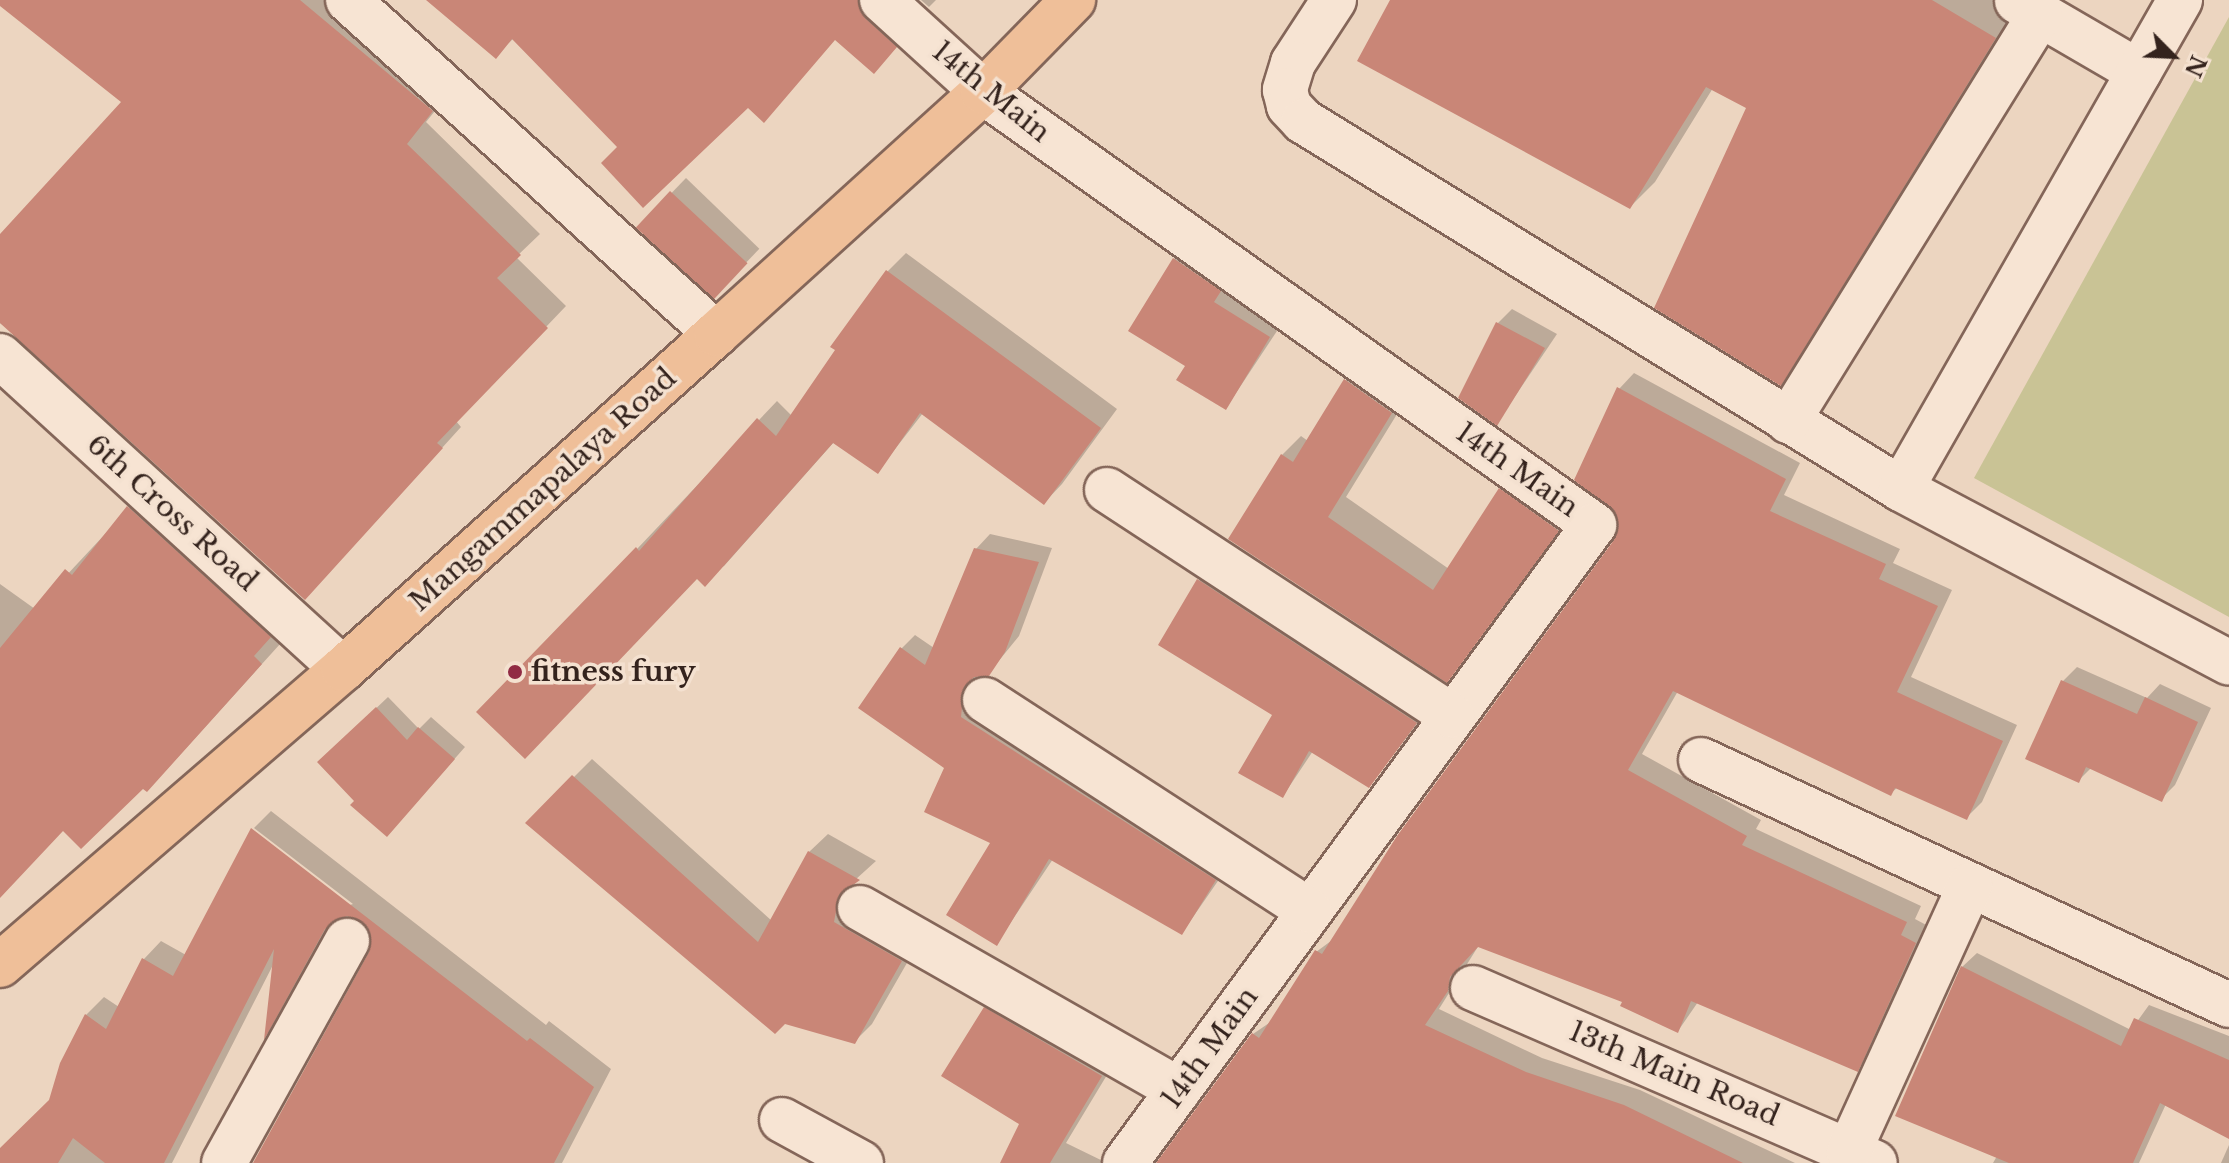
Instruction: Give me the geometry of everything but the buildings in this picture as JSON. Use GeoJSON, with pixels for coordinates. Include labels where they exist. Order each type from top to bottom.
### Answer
{"type":"FeatureCollection","features":[{"type":"Feature","properties":{"kind":"main road","name":"Mangammapalaya Road"},"geometry":{"type":"LineString","coordinates":[[0,965],[343,669],[716,334],[983,92],[1073,0]]}},
{"type":"Feature","properties":{"kind":"street"},"geometry":{"type":"LineString","coordinates":[[348,0],[716,334]]}},
{"type":"Feature","properties":{"kind":"street","name":"14th Main"},"geometry":{"type":"LineString","coordinates":[[882,0],[983,92],[1594,525],[1125,1163]]}},
{"type":"Feature","properties":{"kind":"street"},"geometry":{"type":"LineString","coordinates":[[1334,0],[1293,63],[1285,90],[1289,106],[1303,121],[1901,489],[2229,663]]}},
{"type":"Feature","properties":{"kind":"street"},"geometry":{"type":"LineString","coordinates":[[1901,489],[2180,0]]}},
{"type":"Feature","properties":{"kind":"street"},"geometry":{"type":"LineString","coordinates":[[1788,421],[2028,8],[2139,72]]}},
{"type":"Feature","properties":{"kind":"street","name":"6th Cross Road"},"geometry":{"type":"LineString","coordinates":[[0,356],[343,669]]}},
{"type":"Feature","properties":{"kind":"street"},"geometry":{"type":"LineString","coordinates":[[1107,490],[1452,716]]}},
{"type":"Feature","properties":{"kind":"street"},"geometry":{"type":"LineString","coordinates":[[985,700],[1310,911]]}},
{"type":"Feature","properties":{"kind":"street"},"geometry":{"type":"LineString","coordinates":[[1701,760],[1970,885],[2224,991]]}},
{"type":"Feature","properties":{"kind":"street"},"geometry":{"type":"LineString","coordinates":[[1862,1157],[1970,885]]}},
{"type":"Feature","properties":{"kind":"street"},"geometry":{"type":"LineString","coordinates":[[860,908],[1179,1090]]}},
{"type":"Feature","properties":{"kind":"street"},"geometry":{"type":"LineString","coordinates":[[224,1163],[347,941]]}},
{"type":"Feature","properties":{"kind":"street","name":"13th Main Road"},"geometry":{"type":"LineString","coordinates":[[1473,988],[1862,1157]]}},
{"type":"Feature","properties":{"kind":"street"},"geometry":{"type":"LineString","coordinates":[[782,1120],[861,1163]]}},
{"type":"Feature","properties":{"kind":"shaded area"},"geometry":{"type":"Polygon","coordinates":[[[2229,17],[2229,617],[1974,478],[2229,17]]]}},
{"type":"Feature","properties":{"kind":"place","name":"fitness fury"},"geometry":{"type":"Point","coordinates":[515,672]}}]}
